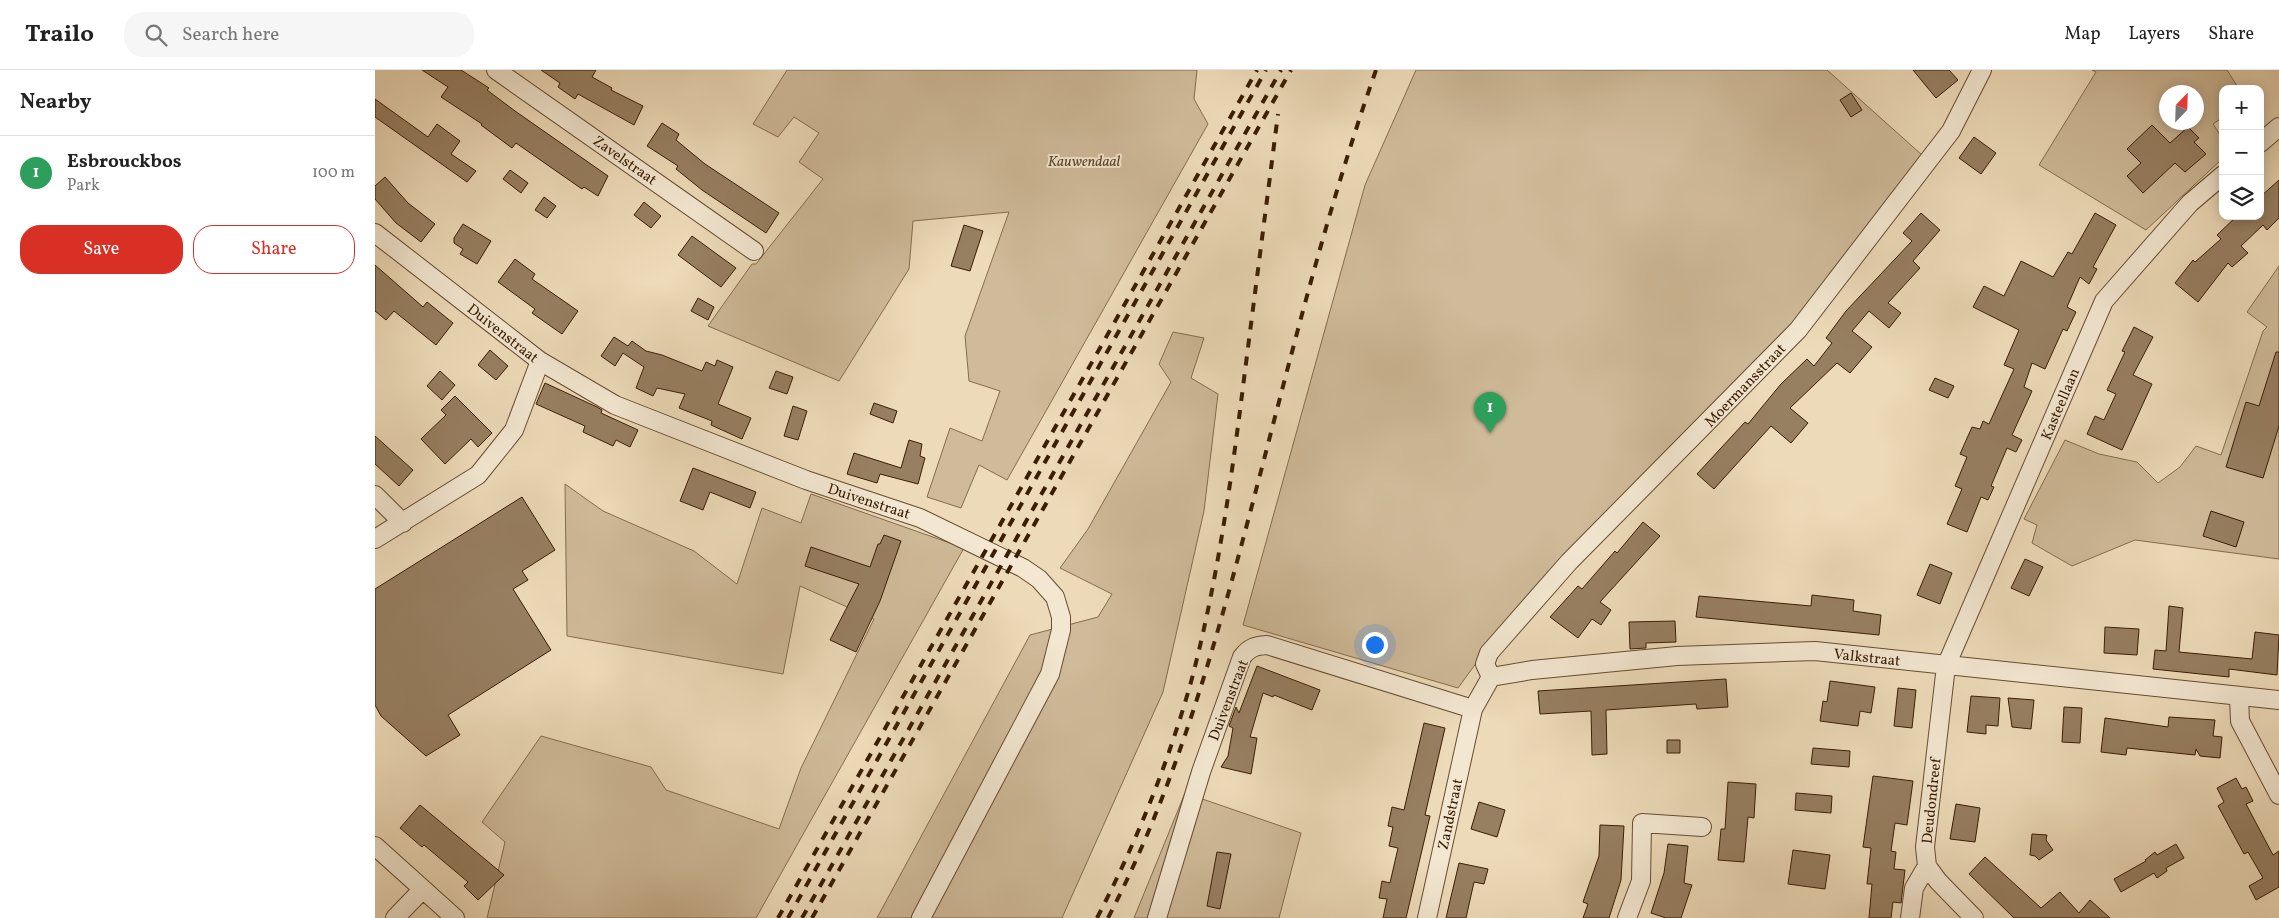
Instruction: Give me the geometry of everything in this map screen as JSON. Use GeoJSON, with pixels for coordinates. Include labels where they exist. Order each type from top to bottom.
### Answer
{"type":"FeatureCollection","features":[{"type":"Feature","properties":{"kind":"street","name":"Zavelstraat"},"geometry":{"type":"LineString","coordinates":[[496,70],[754,251]]}},
{"type":"Feature","properties":{"kind":"street","name":"Moermansstraat"},"geometry":{"type":"LineString","coordinates":[[1491,677],[1485,664],[1489,653],[1569,562],[1798,330],[1951,131],[1982,70]]}},
{"type":"Feature","properties":{"kind":"street"},"geometry":{"type":"LineString","coordinates":[[2264,140],[2279,127]]}},
{"type":"Feature","properties":{"kind":"street","name":"Kasteellaan"},"geometry":{"type":"LineString","coordinates":[[1947,666],[2105,301],[2190,203],[2219,178]]}},
{"type":"Feature","properties":{"kind":"street","name":"Duivenstraat"},"geometry":{"type":"LineString","coordinates":[[375,233],[540,361],[615,405],[806,480],[920,518],[1023,568],[1047,585],[1055,597],[1061,617],[1061,630],[1050,674],[921,918]]}},
{"type":"Feature","properties":{"kind":"street"},"geometry":{"type":"LineString","coordinates":[[375,539],[478,475],[514,430],[540,361]]}},
{"type":"Feature","properties":{"kind":"street"},"geometry":{"type":"LineString","coordinates":[[375,495],[403,523]]}},
{"type":"Feature","properties":{"kind":"street","name":"Duivenstraat"},"geometry":{"type":"LineString","coordinates":[[1157,918],[1201,772],[1242,657],[1247,650],[1255,646],[1267,645],[1473,709]]}},
{"type":"Feature","properties":{"kind":"street","name":"Valkstraat"},"geometry":{"type":"LineString","coordinates":[[1491,677],[1532,670],[1677,656],[1815,651],[2279,700]]}},
{"type":"Feature","properties":{"kind":"street","name":"Deudondreef"},"geometry":{"type":"LineString","coordinates":[[1947,666],[1925,847],[1927,866],[1937,881],[1974,918]]}},
{"type":"Feature","properties":{"kind":"street"},"geometry":{"type":"LineString","coordinates":[[1473,709],[1491,677]]}},
{"type":"Feature","properties":{"kind":"street"},"geometry":{"type":"LineString","coordinates":[[2239,697],[2240,721],[2279,795]]}},
{"type":"Feature","properties":{"kind":"street","name":"Zandstraat"},"geometry":{"type":"LineString","coordinates":[[1427,918],[1473,709]]}},
{"type":"Feature","properties":{"kind":"street"},"geometry":{"type":"LineString","coordinates":[[1627,918],[1641,881],[1642,823],[1702,827]]}},
{"type":"Feature","properties":{"kind":"street"},"geometry":{"type":"LineString","coordinates":[[375,846],[455,918]]}},
{"type":"Feature","properties":{"kind":"street"},"geometry":{"type":"LineString","coordinates":[[1910,918],[1914,888],[1927,866]]}},
{"type":"Feature","properties":{"kind":"street"},"geometry":{"type":"LineString","coordinates":[[395,918],[422,890]]}},
{"type":"Feature","properties":{"kind":"green space","name":"Kauwendaal"},"geometry":{"type":"Polygon","coordinates":[[[787,70],[1197,70],[1194,99],[1208,124],[1007,480],[979,465],[961,508],[927,497],[950,428],[982,441],[1000,391],[969,381],[965,336],[1009,212],[913,221],[909,269],[839,381],[708,326],[752,264],[756,264],[823,179],[799,162],[819,133],[794,117],[778,137],[753,124],[787,70]]]}},
{"type":"Feature","properties":{"kind":"green space"},"geometry":{"type":"Polygon","coordinates":[[[1416,70],[1827,70],[1922,155],[1791,325],[1619,500],[1480,658],[1458,688],[1243,625],[1365,185],[1416,70]]]}},
{"type":"Feature","properties":{"kind":"green space"},"geometry":{"type":"Polygon","coordinates":[[[2092,70],[2227,70],[2236,85],[2219,85],[2219,120],[2213,124],[2219,133],[2219,162],[2146,230],[2039,165],[2096,72],[2092,70]]]}},
{"type":"Feature","properties":{"kind":"green space"},"geometry":{"type":"Polygon","coordinates":[[[2279,266],[2279,559],[2135,540],[2072,566],[2032,543],[2037,525],[2024,519],[2065,440],[2099,454],[2137,462],[2158,483],[2180,467],[2196,446],[2221,455],[2263,331],[2267,327],[2247,312],[2279,266]]]}},
{"type":"Feature","properties":{"kind":"green space"},"geometry":{"type":"Polygon","coordinates":[[[1173,332],[1204,338],[1191,378],[1218,394],[1204,511],[1163,692],[1062,918],[877,918],[1030,635],[1098,617],[1112,594],[1060,568],[1088,529],[1171,382],[1159,364],[1173,332]]]}},
{"type":"Feature","properties":{"kind":"green space"},"geometry":{"type":"Polygon","coordinates":[[[565,484],[603,511],[694,551],[737,584],[762,508],[801,523],[811,494],[964,548],[756,918],[487,918],[505,842],[482,822],[541,736],[651,767],[666,790],[779,829],[801,768],[874,619],[800,586],[783,674],[567,636],[565,484]]]}},
{"type":"Feature","properties":{"kind":"green space"},"geometry":{"type":"Polygon","coordinates":[[[1185,793],[1301,833],[1279,918],[1134,918],[1185,793]]]}},
{"type":"Feature","properties":{"kind":"building"},"geometry":{"type":"Polygon","coordinates":[[[422,70],[461,70],[489,88],[487,90],[515,111],[608,176],[598,196],[584,187],[582,189],[516,143],[512,148],[482,124],[441,97],[448,87],[422,70]]]}},
{"type":"Feature","properties":{"kind":"building"},"geometry":{"type":"Polygon","coordinates":[[[541,70],[596,70],[592,77],[612,88],[611,90],[643,106],[634,125],[578,94],[575,99],[558,87],[560,83],[541,70]]]}},
{"type":"Feature","properties":{"kind":"building"},"geometry":{"type":"Polygon","coordinates":[[[1913,70],[1949,70],[1958,80],[1936,98],[1913,70]]]}},
{"type":"Feature","properties":{"kind":"building"},"geometry":{"type":"Polygon","coordinates":[[[1851,93],[1862,110],[1851,117],[1840,100],[1851,93]]]}},
{"type":"Feature","properties":{"kind":"building"},"geometry":{"type":"Polygon","coordinates":[[[375,99],[428,137],[437,124],[460,141],[451,154],[476,171],[467,182],[375,117],[375,99]]]}},
{"type":"Feature","properties":{"kind":"building"},"geometry":{"type":"Polygon","coordinates":[[[662,123],[679,134],[676,140],[705,164],[779,213],[766,233],[702,190],[676,169],[678,166],[647,146],[662,123]]]}},
{"type":"Feature","properties":{"kind":"building"},"geometry":{"type":"Polygon","coordinates":[[[2152,125],[2170,143],[2185,130],[2191,130],[2199,138],[2194,142],[2206,154],[2185,172],[2175,163],[2143,193],[2127,176],[2141,163],[2127,149],[2152,125]]]}},
{"type":"Feature","properties":{"kind":"building"},"geometry":{"type":"Polygon","coordinates":[[[1974,137],[1996,153],[1981,174],[1959,158],[1974,137]]]}},
{"type":"Feature","properties":{"kind":"building"},"geometry":{"type":"Polygon","coordinates":[[[510,170],[528,183],[521,193],[503,179],[510,170]]]}},
{"type":"Feature","properties":{"kind":"building"},"geometry":{"type":"Polygon","coordinates":[[[385,177],[408,203],[435,224],[421,242],[396,223],[375,199],[375,186],[385,177]]]}},
{"type":"Feature","properties":{"kind":"building"},"geometry":{"type":"Polygon","coordinates":[[[2279,180],[2279,218],[2267,230],[2263,225],[2241,246],[2248,253],[2232,267],[2228,263],[2198,302],[2175,283],[2193,260],[2195,262],[2221,239],[2217,235],[2233,220],[2264,220],[2264,193],[2279,180]]]}},
{"type":"Feature","properties":{"kind":"building"},"geometry":{"type":"Polygon","coordinates":[[[544,197],[556,206],[547,218],[535,210],[544,197]]]}},
{"type":"Feature","properties":{"kind":"building"},"geometry":{"type":"Polygon","coordinates":[[[644,202],[661,216],[651,228],[634,215],[644,202]]]}},
{"type":"Feature","properties":{"kind":"building"},"geometry":{"type":"Polygon","coordinates":[[[1921,213],[1940,230],[1913,261],[1920,268],[1888,303],[1901,313],[1889,328],[1869,311],[1852,331],[1872,347],[1850,373],[1837,363],[1790,408],[1808,423],[1791,443],[1771,426],[1714,489],[1697,474],[1745,422],[1748,424],[1781,384],[1807,359],[1814,366],[1832,343],[1826,338],[1846,311],[1912,241],[1903,233],[1921,213]]]}},
{"type":"Feature","properties":{"kind":"building"},"geometry":{"type":"Polygon","coordinates":[[[2095,213],[2116,225],[2093,267],[2097,269],[2089,284],[2080,277],[2067,307],[2076,312],[2067,331],[2063,329],[2045,369],[2032,363],[2024,387],[2032,391],[2012,435],[2022,440],[2016,452],[2007,448],[1991,486],[1994,487],[1988,500],[1981,497],[1967,532],[1947,524],[1962,489],[1955,486],[1967,457],[1960,454],[1972,427],[1980,429],[1983,421],[1989,424],[2014,369],[2004,365],[2019,330],[1973,307],[1984,286],[2004,296],[2021,261],[2053,277],[2068,252],[2072,254],[2095,213]]]}},
{"type":"Feature","properties":{"kind":"building"},"geometry":{"type":"Polygon","coordinates":[[[463,224],[491,241],[477,264],[460,254],[463,249],[454,243],[454,238],[463,224]]]}},
{"type":"Feature","properties":{"kind":"building"},"geometry":{"type":"Polygon","coordinates":[[[964,225],[983,231],[970,271],[951,266],[964,225]]]}},
{"type":"Feature","properties":{"kind":"building"},"geometry":{"type":"Polygon","coordinates":[[[692,236],[736,268],[721,287],[678,255],[692,236]]]}},
{"type":"Feature","properties":{"kind":"building"},"geometry":{"type":"Polygon","coordinates":[[[515,259],[535,274],[532,279],[578,311],[562,334],[532,313],[535,309],[498,282],[515,259]]]}},
{"type":"Feature","properties":{"kind":"building"},"geometry":{"type":"Polygon","coordinates":[[[375,265],[423,307],[427,302],[453,323],[436,345],[394,311],[386,320],[375,311],[375,265]]]}},
{"type":"Feature","properties":{"kind":"building"},"geometry":{"type":"Polygon","coordinates":[[[698,298],[714,307],[708,320],[691,311],[698,298]]]}},
{"type":"Feature","properties":{"kind":"building"},"geometry":{"type":"Polygon","coordinates":[[[2134,327],[2153,337],[2133,375],[2152,384],[2122,450],[2087,434],[2095,416],[2104,420],[2116,394],[2107,390],[2125,352],[2122,351],[2134,327]]]}},
{"type":"Feature","properties":{"kind":"building"},"geometry":{"type":"Polygon","coordinates":[[[614,337],[628,346],[632,341],[646,351],[662,355],[702,371],[706,362],[715,366],[717,360],[733,367],[718,404],[751,418],[742,439],[711,425],[712,421],[679,408],[685,394],[657,388],[653,396],[636,388],[644,367],[623,353],[615,366],[601,356],[614,337]]]}},
{"type":"Feature","properties":{"kind":"building"},"geometry":{"type":"Polygon","coordinates":[[[490,350],[508,366],[496,380],[478,365],[490,350]]]}},
{"type":"Feature","properties":{"kind":"building"},"geometry":{"type":"Polygon","coordinates":[[[2276,352],[2279,352],[2279,426],[2263,478],[2226,467],[2246,402],[2259,406],[2276,352]]]}},
{"type":"Feature","properties":{"kind":"building"},"geometry":{"type":"Polygon","coordinates":[[[440,371],[455,385],[442,400],[427,386],[440,371]]]}},
{"type":"Feature","properties":{"kind":"building"},"geometry":{"type":"Polygon","coordinates":[[[776,371],[793,377],[787,394],[769,388],[776,371]]]}},
{"type":"Feature","properties":{"kind":"building"},"geometry":{"type":"Polygon","coordinates":[[[1935,378],[1954,386],[1948,398],[1929,390],[1935,378]]]}},
{"type":"Feature","properties":{"kind":"building"},"geometry":{"type":"Polygon","coordinates":[[[545,383],[597,407],[602,410],[601,413],[638,430],[630,447],[616,440],[613,446],[583,432],[585,426],[536,404],[545,383]]]}},
{"type":"Feature","properties":{"kind":"building"},"geometry":{"type":"Polygon","coordinates":[[[455,396],[492,433],[478,447],[471,439],[445,464],[421,439],[446,415],[441,410],[455,396]]]}},
{"type":"Feature","properties":{"kind":"building"},"geometry":{"type":"Polygon","coordinates":[[[874,403],[897,411],[893,423],[870,414],[874,403]]]}},
{"type":"Feature","properties":{"kind":"building"},"geometry":{"type":"Polygon","coordinates":[[[793,406],[807,411],[798,440],[784,436],[793,406]]]}},
{"type":"Feature","properties":{"kind":"building"},"geometry":{"type":"Polygon","coordinates":[[[375,436],[413,470],[399,486],[375,464],[375,436]]]}},
{"type":"Feature","properties":{"kind":"building"},"geometry":{"type":"Polygon","coordinates":[[[909,440],[922,444],[920,456],[925,458],[918,484],[880,474],[877,483],[847,474],[854,453],[901,468],[909,440]]]}},
{"type":"Feature","properties":{"kind":"building"},"geometry":{"type":"Polygon","coordinates":[[[693,468],[756,492],[750,508],[710,492],[703,510],[680,501],[693,468]]]}},
{"type":"Feature","properties":{"kind":"building"},"geometry":{"type":"Polygon","coordinates":[[[522,497],[555,550],[522,571],[528,580],[513,589],[551,650],[448,715],[460,735],[426,756],[381,716],[375,705],[375,589],[522,497]]]}},
{"type":"Feature","properties":{"kind":"building"},"geometry":{"type":"Polygon","coordinates":[[[2211,511],[2244,522],[2236,547],[2203,536],[2211,511]]]}},
{"type":"Feature","properties":{"kind":"building"},"geometry":{"type":"Polygon","coordinates":[[[1643,522],[1660,536],[1600,602],[1611,610],[1601,625],[1592,619],[1578,638],[1550,617],[1578,586],[1582,589],[1615,551],[1617,553],[1643,522]]]}},
{"type":"Feature","properties":{"kind":"building"},"geometry":{"type":"Polygon","coordinates":[[[884,535],[901,541],[880,601],[856,652],[830,640],[859,584],[805,566],[811,547],[870,567],[878,544],[880,544],[884,535]]]}},
{"type":"Feature","properties":{"kind":"building"},"geometry":{"type":"Polygon","coordinates":[[[2025,559],[2043,567],[2029,596],[2011,588],[2025,559]]]}},
{"type":"Feature","properties":{"kind":"building"},"geometry":{"type":"Polygon","coordinates":[[[1930,564],[1952,573],[1940,604],[1917,595],[1930,564]]]}},
{"type":"Feature","properties":{"kind":"building"},"geometry":{"type":"Polygon","coordinates":[[[1812,595],[1854,600],[1853,611],[1881,615],[1879,635],[1696,617],[1699,596],[1811,606],[1812,595]]]}},
{"type":"Feature","properties":{"kind":"building"},"geometry":{"type":"Polygon","coordinates":[[[2169,606],[2183,608],[2179,652],[2252,659],[2255,632],[2279,635],[2277,675],[2229,669],[2229,677],[2153,669],[2155,650],[2166,651],[2169,606]]]}},
{"type":"Feature","properties":{"kind":"building"},"geometry":{"type":"Polygon","coordinates":[[[1675,621],[1676,642],[1646,643],[1646,648],[1630,649],[1629,622],[1675,621]]]}},
{"type":"Feature","properties":{"kind":"building"},"geometry":{"type":"Polygon","coordinates":[[[2105,627],[2139,629],[2137,655],[2104,653],[2105,627]]]}},
{"type":"Feature","properties":{"kind":"building"},"geometry":{"type":"Polygon","coordinates":[[[1257,666],[1320,690],[1312,710],[1274,695],[1273,697],[1263,693],[1250,737],[1257,738],[1251,774],[1221,767],[1228,756],[1233,728],[1229,726],[1236,707],[1239,713],[1257,666]]]}},
{"type":"Feature","properties":{"kind":"building"},"geometry":{"type":"Polygon","coordinates":[[[1726,679],[1728,707],[1697,709],[1696,704],[1606,710],[1607,754],[1592,755],[1591,711],[1540,714],[1538,691],[1726,679]]]}},
{"type":"Feature","properties":{"kind":"building"},"geometry":{"type":"Polygon","coordinates":[[[1830,681],[1875,687],[1871,713],[1860,711],[1858,726],[1820,721],[1823,701],[1827,702],[1830,681]]]}},
{"type":"Feature","properties":{"kind":"building"},"geometry":{"type":"Polygon","coordinates":[[[1898,688],[1916,690],[1912,728],[1894,726],[1898,688]]]}},
{"type":"Feature","properties":{"kind":"building"},"geometry":{"type":"Polygon","coordinates":[[[1971,696],[2000,698],[1998,726],[1986,725],[1986,734],[1967,732],[1971,696]]]}},
{"type":"Feature","properties":{"kind":"building"},"geometry":{"type":"Polygon","coordinates":[[[2008,698],[2034,700],[2031,729],[2012,727],[2008,698]]]}},
{"type":"Feature","properties":{"kind":"building"},"geometry":{"type":"Polygon","coordinates":[[[2064,707],[2082,708],[2080,743],[2062,742],[2064,707]]]}},
{"type":"Feature","properties":{"kind":"building"},"geometry":{"type":"Polygon","coordinates":[[[2169,717],[2215,720],[2213,736],[2222,737],[2220,758],[2200,756],[2196,749],[2195,755],[2127,748],[2126,755],[2101,752],[2105,718],[2168,727],[2169,717]]]}},
{"type":"Feature","properties":{"kind":"building"},"geometry":{"type":"Polygon","coordinates":[[[1424,723],[1445,728],[1425,815],[1430,816],[1406,918],[1383,918],[1387,899],[1379,898],[1382,881],[1390,883],[1398,848],[1389,846],[1393,827],[1388,826],[1392,807],[1404,810],[1424,723]]]}},
{"type":"Feature","properties":{"kind":"building"},"geometry":{"type":"Polygon","coordinates":[[[1667,740],[1680,740],[1680,753],[1667,753],[1667,740]]]}},
{"type":"Feature","properties":{"kind":"building"},"geometry":{"type":"Polygon","coordinates":[[[1813,748],[1850,751],[1849,767],[1811,764],[1813,748]]]}},
{"type":"Feature","properties":{"kind":"building"},"geometry":{"type":"Polygon","coordinates":[[[1873,776],[1913,781],[1907,825],[1895,823],[1891,851],[1896,852],[1894,869],[1905,870],[1901,903],[1893,902],[1891,918],[1869,918],[1872,884],[1867,884],[1871,848],[1863,847],[1873,776]]]}},
{"type":"Feature","properties":{"kind":"building"},"geometry":{"type":"Polygon","coordinates":[[[2236,778],[2242,789],[2246,787],[2253,801],[2246,804],[2273,855],[2279,851],[2279,887],[2256,900],[2249,886],[2263,878],[2248,852],[2244,854],[2218,806],[2224,802],[2217,788],[2236,778]]]}},
{"type":"Feature","properties":{"kind":"building"},"geometry":{"type":"Polygon","coordinates":[[[1728,782],[1756,784],[1754,818],[1748,817],[1744,862],[1718,860],[1721,829],[1725,829],[1728,782]]]}},
{"type":"Feature","properties":{"kind":"building"},"geometry":{"type":"Polygon","coordinates":[[[1796,793],[1832,796],[1831,813],[1795,810],[1796,793]]]}},
{"type":"Feature","properties":{"kind":"building"},"geometry":{"type":"Polygon","coordinates":[[[1479,802],[1505,810],[1497,837],[1471,829],[1479,802]]]}},
{"type":"Feature","properties":{"kind":"building"},"geometry":{"type":"Polygon","coordinates":[[[1956,804],[1980,808],[1975,842],[1950,839],[1956,804]]]}},
{"type":"Feature","properties":{"kind":"building"},"geometry":{"type":"Polygon","coordinates":[[[420,805],[504,875],[478,900],[464,886],[468,882],[424,845],[422,847],[400,828],[420,805]]]}},
{"type":"Feature","properties":{"kind":"building"},"geometry":{"type":"Polygon","coordinates":[[[1600,825],[1624,826],[1621,880],[1609,918],[1583,918],[1588,904],[1583,902],[1599,856],[1600,825]]]}},
{"type":"Feature","properties":{"kind":"building"},"geometry":{"type":"Polygon","coordinates":[[[2032,834],[2047,835],[2046,840],[2053,850],[2039,860],[2035,856],[2030,855],[2032,834]]]}},
{"type":"Feature","properties":{"kind":"building"},"geometry":{"type":"Polygon","coordinates":[[[1668,844],[1688,846],[1684,883],[1692,885],[1681,918],[1666,918],[1651,913],[1664,873],[1668,844]]]}},
{"type":"Feature","properties":{"kind":"building"},"geometry":{"type":"Polygon","coordinates":[[[2176,844],[2184,858],[2166,868],[2167,871],[2157,878],[2154,873],[2121,892],[2114,879],[2146,861],[2155,852],[2157,855],[2176,844]]]}},
{"type":"Feature","properties":{"kind":"building"},"geometry":{"type":"Polygon","coordinates":[[[1793,850],[1830,855],[1825,889],[1788,884],[1793,850]]]}},
{"type":"Feature","properties":{"kind":"building"},"geometry":{"type":"Polygon","coordinates":[[[1217,852],[1231,854],[1220,909],[1207,906],[1217,852]]]}},
{"type":"Feature","properties":{"kind":"building"},"geometry":{"type":"Polygon","coordinates":[[[1985,857],[2041,908],[2060,892],[2079,913],[2090,900],[2110,918],[2014,918],[1969,874],[1985,857]]]}},
{"type":"Feature","properties":{"kind":"building"},"geometry":{"type":"Polygon","coordinates":[[[1459,863],[1488,869],[1484,884],[1474,882],[1466,918],[1446,918],[1459,863]]]}},
{"type":"Feature","properties":{"kind":"railway"},"geometry":{"type":"LineString","coordinates":[[778,918],[1257,70]]}},
{"type":"Feature","properties":{"kind":"railway"},"geometry":{"type":"LineString","coordinates":[[788,918],[1266,70]]}},
{"type":"Feature","properties":{"kind":"railway"},"geometry":{"type":"LineString","coordinates":[[802,918],[1281,70]]}},
{"type":"Feature","properties":{"kind":"railway"},"geometry":{"type":"LineString","coordinates":[[812,918],[1291,70]]}},
{"type":"Feature","properties":{"kind":"railway"},"geometry":{"type":"LineString","coordinates":[[1108,918],[1153,820],[1190,720],[1222,617],[1324,235],[1376,70]]}},
{"type":"Feature","properties":{"kind":"railway"},"geometry":{"type":"LineString","coordinates":[[1097,918],[1125,861],[1150,803],[1182,713],[1201,644],[1217,566],[1229,488],[1278,114]]}},
{"type":"Feature","properties":{"kind":"place","name":"Esbrouckbos"},"geometry":{"type":"Point","coordinates":[1490,433]}}]}
